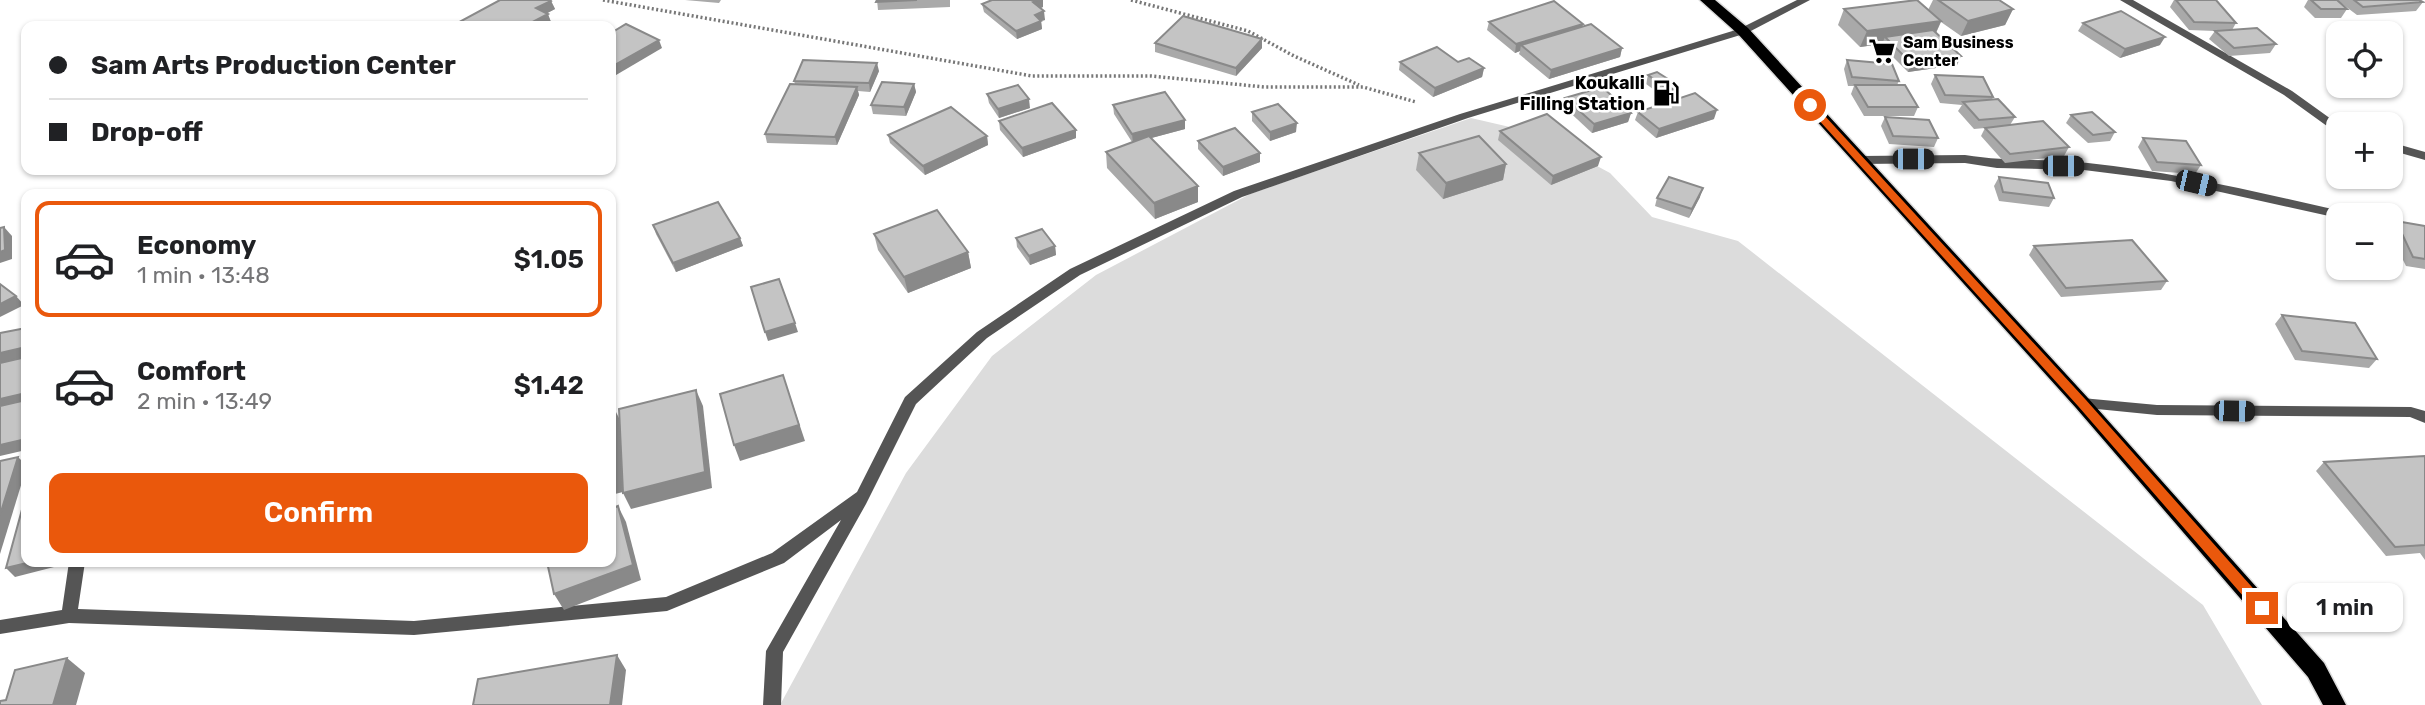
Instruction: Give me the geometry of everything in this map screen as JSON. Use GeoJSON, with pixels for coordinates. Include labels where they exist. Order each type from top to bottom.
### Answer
{"type":"FeatureCollection","features":[{"type":"Feature","properties":{"kind":"main road"},"geometry":{"type":"LineString","coordinates":[[1707,0],[1743,31],[2082,403],[2316,670],[2335,705]]}},
{"type":"Feature","properties":{"kind":"street"},"geometry":{"type":"LineString","coordinates":[[772,705],[775,651],[863,496],[911,401],[982,335],[1075,272],[1238,194],[1464,116],[1743,31],[1805,0]]}},
{"type":"Feature","properties":{"kind":"street"},"geometry":{"type":"LineString","coordinates":[[2125,0],[2288,93],[2326,121]]}},
{"type":"Feature","properties":{"kind":"street"},"geometry":{"type":"LineString","coordinates":[[2403,150],[2425,156]]}},
{"type":"Feature","properties":{"kind":"street"},"geometry":{"type":"LineString","coordinates":[[1860,160],[1965,159],[1997,164],[2084,166],[2171,177],[2326,212]]}},
{"type":"Feature","properties":{"kind":"street"},"geometry":{"type":"LineString","coordinates":[[2403,228],[2425,232]]}},
{"type":"Feature","properties":{"kind":"street"},"geometry":{"type":"LineString","coordinates":[[2082,403],[2157,410],[2411,412],[2425,417]]}},
{"type":"Feature","properties":{"kind":"street"},"geometry":{"type":"LineString","coordinates":[[0,627],[69,616],[414,628],[667,604],[778,558],[863,496]]}},
{"type":"Feature","properties":{"kind":"street"},"geometry":{"type":"LineString","coordinates":[[69,616],[76,567]]}},
{"type":"Feature","properties":{"kind":"path"},"geometry":{"type":"LineString","coordinates":[[603,0],[1032,76],[1152,76],[1264,87],[1363,87]]}},
{"type":"Feature","properties":{"kind":"path"},"geometry":{"type":"LineString","coordinates":[[1131,0],[1248,31],[1294,56],[1363,87],[1464,116]]}},
{"type":"Feature","properties":{"kind":"shaded area"},"geometry":{"type":"Polygon","coordinates":[[[1471,118],[1536,133],[1610,173],[1652,217],[1738,241],[2203,605],[2262,705],[780,705],[906,473],[992,356],[1096,275],[1250,194],[1471,118]]]}},
{"type":"Feature","properties":{"kind":"building"},"geometry":{"type":"Polygon","coordinates":[[[500,0],[551,1],[536,8],[548,14],[535,21],[461,21],[500,0]]]}},
{"type":"Feature","properties":{"kind":"building"},"geometry":{"type":"Polygon","coordinates":[[[877,0],[917,0],[876,2],[877,0]]]}},
{"type":"Feature","properties":{"kind":"building"},"geometry":{"type":"Polygon","coordinates":[[[992,0],[1039,0],[1033,2],[1044,11],[1035,15],[1041,21],[1016,31],[982,4],[992,0]]]}},
{"type":"Feature","properties":{"kind":"building"},"geometry":{"type":"Polygon","coordinates":[[[1917,0],[1941,21],[1867,31],[1844,9],[1917,0]]]}},
{"type":"Feature","properties":{"kind":"building"},"geometry":{"type":"Polygon","coordinates":[[[1938,0],[1999,0],[2013,9],[1968,21],[1938,0]]]}},
{"type":"Feature","properties":{"kind":"building"},"geometry":{"type":"Polygon","coordinates":[[[2176,0],[2216,0],[2236,23],[2194,22],[2176,0]]]}},
{"type":"Feature","properties":{"kind":"building"},"geometry":{"type":"Polygon","coordinates":[[[2311,0],[2337,0],[2347,9],[2321,9],[2311,0]]]}},
{"type":"Feature","properties":{"kind":"building"},"geometry":{"type":"Polygon","coordinates":[[[2354,0],[2419,0],[2423,2],[2363,7],[2354,0]]]}},
{"type":"Feature","properties":{"kind":"building"},"geometry":{"type":"Polygon","coordinates":[[[1554,1],[1583,24],[1516,44],[1489,22],[1554,1]]]}},
{"type":"Feature","properties":{"kind":"building"},"geometry":{"type":"Polygon","coordinates":[[[2121,11],[2165,37],[2125,49],[2083,23],[2121,11]]]}},
{"type":"Feature","properties":{"kind":"building"},"geometry":{"type":"Polygon","coordinates":[[[1183,16],[1262,39],[1236,68],[1155,43],[1183,16]]]}},
{"type":"Feature","properties":{"kind":"building"},"geometry":{"type":"Polygon","coordinates":[[[626,24],[659,40],[616,64],[616,30],[626,24]]]}},
{"type":"Feature","properties":{"kind":"building"},"geometry":{"type":"Polygon","coordinates":[[[1591,24],[1622,48],[1551,70],[1521,45],[1591,24]]]}},
{"type":"Feature","properties":{"kind":"building"},"geometry":{"type":"Polygon","coordinates":[[[2257,28],[2276,44],[2234,48],[2215,31],[2257,28]]]}},
{"type":"Feature","properties":{"kind":"building"},"geometry":{"type":"Polygon","coordinates":[[[1933,30],[1961,56],[1911,63],[1885,37],[1933,30]]]}},
{"type":"Feature","properties":{"kind":"building"},"geometry":{"type":"Polygon","coordinates":[[[1437,47],[1458,62],[1469,58],[1484,68],[1435,88],[1400,62],[1437,47]]]}},
{"type":"Feature","properties":{"kind":"building"},"geometry":{"type":"Polygon","coordinates":[[[803,60],[877,63],[869,83],[794,81],[803,60]]]}},
{"type":"Feature","properties":{"kind":"building"},"geometry":{"type":"Polygon","coordinates":[[[1847,60],[1892,64],[1899,81],[1852,77],[1847,60]]]}},
{"type":"Feature","properties":{"kind":"building"},"geometry":{"type":"Polygon","coordinates":[[[1657,72],[1679,86],[1669,90],[1648,75],[1657,72]]]}},
{"type":"Feature","properties":{"kind":"building"},"geometry":{"type":"Polygon","coordinates":[[[1935,75],[1983,77],[1993,97],[1945,95],[1935,75]]]}},
{"type":"Feature","properties":{"kind":"building"},"geometry":{"type":"Polygon","coordinates":[[[882,82],[914,84],[904,107],[871,105],[882,82]]]}},
{"type":"Feature","properties":{"kind":"building"},"geometry":{"type":"Polygon","coordinates":[[[790,84],[857,87],[835,137],[765,134],[790,84]]]}},
{"type":"Feature","properties":{"kind":"building"},"geometry":{"type":"Polygon","coordinates":[[[1018,85],[1029,99],[998,109],[987,94],[1018,85]]]}},
{"type":"Feature","properties":{"kind":"building"},"geometry":{"type":"Polygon","coordinates":[[[1855,85],[1905,85],[1918,107],[1868,107],[1855,85]]]}},
{"type":"Feature","properties":{"kind":"building"},"geometry":{"type":"Polygon","coordinates":[[[1602,87],[1631,113],[1594,124],[1565,98],[1602,87]]]}},
{"type":"Feature","properties":{"kind":"building"},"geometry":{"type":"Polygon","coordinates":[[[1165,92],[1185,120],[1132,134],[1113,105],[1165,92]]]}},
{"type":"Feature","properties":{"kind":"building"},"geometry":{"type":"Polygon","coordinates":[[[1695,93],[1717,110],[1659,129],[1638,112],[1695,93]]]}},
{"type":"Feature","properties":{"kind":"building"},"geometry":{"type":"Polygon","coordinates":[[[1998,99],[2015,117],[1979,120],[1963,102],[1998,99]]]}},
{"type":"Feature","properties":{"kind":"building"},"geometry":{"type":"Polygon","coordinates":[[[1052,103],[1076,130],[1022,148],[999,121],[1052,103]]]}},
{"type":"Feature","properties":{"kind":"building"},"geometry":{"type":"Polygon","coordinates":[[[1278,104],[1297,123],[1270,132],[1252,112],[1278,104]]]}},
{"type":"Feature","properties":{"kind":"building"},"geometry":{"type":"Polygon","coordinates":[[[951,107],[987,136],[923,166],[888,135],[951,107]]]}},
{"type":"Feature","properties":{"kind":"building"},"geometry":{"type":"Polygon","coordinates":[[[2092,112],[2115,132],[2093,135],[2071,115],[2092,112]]]}},
{"type":"Feature","properties":{"kind":"building"},"geometry":{"type":"Polygon","coordinates":[[[1547,114],[1601,157],[1553,176],[1500,131],[1547,114]]]}},
{"type":"Feature","properties":{"kind":"building"},"geometry":{"type":"Polygon","coordinates":[[[1885,117],[1929,120],[1938,138],[1893,136],[1885,117]]]}},
{"type":"Feature","properties":{"kind":"building"},"geometry":{"type":"Polygon","coordinates":[[[2043,121],[2069,147],[2010,154],[1985,128],[2043,121]]]}},
{"type":"Feature","properties":{"kind":"building"},"geometry":{"type":"Polygon","coordinates":[[[1235,128],[1260,153],[1223,167],[1198,141],[1235,128]]]}},
{"type":"Feature","properties":{"kind":"building"},"geometry":{"type":"Polygon","coordinates":[[[1149,136],[1198,186],[1154,203],[1106,152],[1149,136]]]}},
{"type":"Feature","properties":{"kind":"building"},"geometry":{"type":"Polygon","coordinates":[[[1479,136],[1506,164],[1446,183],[1419,153],[1479,136]]]}},
{"type":"Feature","properties":{"kind":"building"},"geometry":{"type":"Polygon","coordinates":[[[2143,138],[2186,141],[2201,165],[2157,162],[2143,138]]]}},
{"type":"Feature","properties":{"kind":"building"},"geometry":{"type":"Polygon","coordinates":[[[1669,177],[1703,188],[1692,209],[1657,198],[1669,177]]]}},
{"type":"Feature","properties":{"kind":"building"},"geometry":{"type":"Polygon","coordinates":[[[1999,177],[2048,183],[2054,198],[2003,192],[1999,177]]]}},
{"type":"Feature","properties":{"kind":"building"},"geometry":{"type":"Polygon","coordinates":[[[718,202],[740,238],[673,263],[653,225],[718,202]]]}},
{"type":"Feature","properties":{"kind":"building"},"geometry":{"type":"Polygon","coordinates":[[[937,210],[968,252],[904,277],[874,234],[937,210]]]}},
{"type":"Feature","properties":{"kind":"building"},"geometry":{"type":"Polygon","coordinates":[[[2403,222],[2425,226],[2425,259],[2413,257],[2403,236],[2403,222]]]}},
{"type":"Feature","properties":{"kind":"building"},"geometry":{"type":"Polygon","coordinates":[[[4,227],[5,250],[0,252],[0,228],[4,227]]]}},
{"type":"Feature","properties":{"kind":"building"},"geometry":{"type":"Polygon","coordinates":[[[1042,229],[1055,246],[1029,256],[1016,238],[1042,229]]]}},
{"type":"Feature","properties":{"kind":"building"},"geometry":{"type":"Polygon","coordinates":[[[2132,240],[2167,281],[2066,288],[2034,246],[2132,240]]]}},
{"type":"Feature","properties":{"kind":"building"},"geometry":{"type":"Polygon","coordinates":[[[779,279],[795,323],[765,332],[751,287],[779,279]]]}},
{"type":"Feature","properties":{"kind":"building"},"geometry":{"type":"Polygon","coordinates":[[[0,284],[16,296],[0,304],[0,284]]]}},
{"type":"Feature","properties":{"kind":"building"},"geometry":{"type":"Polygon","coordinates":[[[2282,315],[2355,323],[2377,359],[2302,351],[2282,315]]]}},
{"type":"Feature","properties":{"kind":"building"},"geometry":{"type":"Polygon","coordinates":[[[21,329],[21,348],[0,353],[0,333],[21,329]]]}},
{"type":"Feature","properties":{"kind":"building"},"geometry":{"type":"Polygon","coordinates":[[[21,358],[21,394],[0,399],[0,363],[21,358]]]}},
{"type":"Feature","properties":{"kind":"building"},"geometry":{"type":"Polygon","coordinates":[[[783,375],[799,425],[734,445],[720,394],[783,375]]]}},
{"type":"Feature","properties":{"kind":"building"},"geometry":{"type":"Polygon","coordinates":[[[696,390],[705,472],[623,493],[619,409],[696,390]]]}},
{"type":"Feature","properties":{"kind":"building"},"geometry":{"type":"Polygon","coordinates":[[[21,401],[21,440],[0,445],[0,406],[21,401]]]}},
{"type":"Feature","properties":{"kind":"building"},"geometry":{"type":"Polygon","coordinates":[[[2425,456],[2425,545],[2395,547],[2324,462],[2425,456]]]}},
{"type":"Feature","properties":{"kind":"building"},"geometry":{"type":"Polygon","coordinates":[[[18,457],[0,515],[0,461],[18,457]]]}},
{"type":"Feature","properties":{"kind":"building"},"geometry":{"type":"Polygon","coordinates":[[[618,506],[633,565],[554,594],[548,567],[616,567],[618,506]]]}},
{"type":"Feature","properties":{"kind":"building"},"geometry":{"type":"Polygon","coordinates":[[[21,513],[21,564],[6,568],[21,513]]]}},
{"type":"Feature","properties":{"kind":"building"},"geometry":{"type":"Polygon","coordinates":[[[617,655],[610,705],[473,705],[478,679],[617,655]]]}},
{"type":"Feature","properties":{"kind":"building"},"geometry":{"type":"Polygon","coordinates":[[[67,658],[53,705],[0,705],[0,701],[6,700],[15,670],[67,658]]]}},
{"type":"Feature","properties":{"kind":"place","name":"Sam Business Center"},"geometry":{"type":"Point","coordinates":[1882,51]}},
{"type":"Feature","properties":{"kind":"place","name":"Koukalli Filling Station"},"geometry":{"type":"Point","coordinates":[1666,93]}},
{"type":"Feature","properties":{"kind":"route"},"geometry":{"type":"LineString","coordinates":[[1810,105],[2082,403],[2262,608]]}}]}
